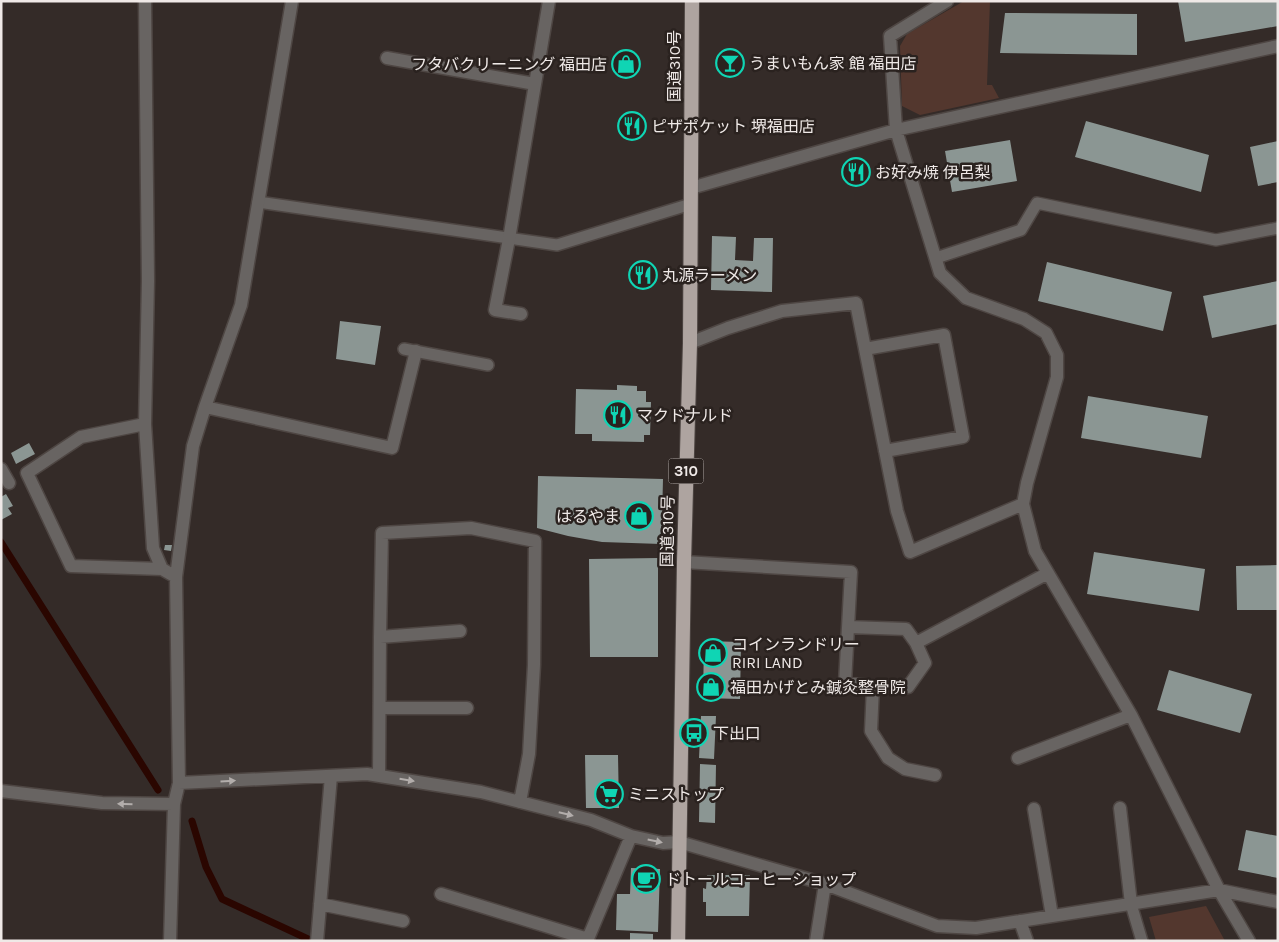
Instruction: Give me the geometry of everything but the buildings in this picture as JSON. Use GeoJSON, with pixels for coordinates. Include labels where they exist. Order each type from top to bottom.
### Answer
{"type":"FeatureCollection","features":[{"type":"Feature","properties":{"kind":"highway","name":"国道310号"},"geometry":{"type":"LineString","coordinates":[[678,941],[684,562],[690,343],[692,1]]}},
{"type":"Feature","properties":{"kind":"street"},"geometry":{"type":"LineString","coordinates":[[145,1],[148,281],[145,424],[153,548],[162,569]]}},
{"type":"Feature","properties":{"kind":"street"},"geometry":{"type":"LineString","coordinates":[[170,941],[174,804],[179,783],[176,577],[193,446],[241,305],[292,1]]}},
{"type":"Feature","properties":{"kind":"street"},"geometry":{"type":"LineString","coordinates":[[521,314],[495,310],[509,239],[549,1]]}},
{"type":"Feature","properties":{"kind":"street"},"geometry":{"type":"LineString","coordinates":[[947,1],[890,36],[896,130],[940,274],[966,298],[1024,319],[1046,333],[1057,355],[1057,377],[1027,483],[1023,504],[1035,551],[1131,715],[1219,890],[1249,941]]}},
{"type":"Feature","properties":{"kind":"street"},"geometry":{"type":"LineString","coordinates":[[690,188],[896,130],[1278,46]]}},
{"type":"Feature","properties":{"kind":"street"},"geometry":{"type":"LineString","coordinates":[[387,58],[536,84]]}},
{"type":"Feature","properties":{"kind":"street"},"geometry":{"type":"LineString","coordinates":[[690,343],[728,328],[782,311],[856,303],[897,511],[910,552],[1023,504]]}},
{"type":"Feature","properties":{"kind":"street"},"geometry":{"type":"LineString","coordinates":[[865,349],[944,335],[963,436],[885,451]]}},
{"type":"Feature","properties":{"kind":"street"},"geometry":{"type":"LineString","coordinates":[[205,407],[392,448],[410,350]]}},
{"type":"Feature","properties":{"kind":"street"},"geometry":{"type":"LineString","coordinates":[[145,424],[81,436],[27,473],[71,566],[162,569],[176,577]]}},
{"type":"Feature","properties":{"kind":"street"},"geometry":{"type":"LineString","coordinates":[[1,469],[9,483]]}},
{"type":"Feature","properties":{"kind":"street"},"geometry":{"type":"LineString","coordinates":[[379,776],[382,533],[471,528],[535,541],[534,666],[530,744],[520,802]]}},
{"type":"Feature","properties":{"kind":"street"},"geometry":{"type":"LineString","coordinates":[[684,562],[851,572],[848,627],[845,683],[908,687],[925,664],[916,644],[906,629],[848,627]]}},
{"type":"Feature","properties":{"kind":"street"},"geometry":{"type":"LineString","coordinates":[[916,644],[1048,572]]}},
{"type":"Feature","properties":{"kind":"street"},"geometry":{"type":"LineString","coordinates":[[380,637],[460,631]]}},
{"type":"Feature","properties":{"kind":"street"},"geometry":{"type":"LineString","coordinates":[[873,686],[871,731],[888,758],[905,769],[935,775]]}},
{"type":"Feature","properties":{"kind":"street"},"geometry":{"type":"LineString","coordinates":[[380,708],[467,708]]}},
{"type":"Feature","properties":{"kind":"street"},"geometry":{"type":"LineString","coordinates":[[1018,758],[1131,715]]}},
{"type":"Feature","properties":{"kind":"street"},"geometry":{"type":"LineString","coordinates":[[179,783],[367,774],[481,792],[591,820],[631,836],[663,843],[679,842],[826,884],[938,926],[976,928],[1219,890],[1278,902]]}},
{"type":"Feature","properties":{"kind":"street"},"geometry":{"type":"LineString","coordinates":[[316,941],[331,776]]}},
{"type":"Feature","properties":{"kind":"street"},"geometry":{"type":"LineString","coordinates":[[1,791],[102,803],[174,804]]}},
{"type":"Feature","properties":{"kind":"street"},"geometry":{"type":"LineString","coordinates":[[1120,808],[1131,904]]}},
{"type":"Feature","properties":{"kind":"street"},"geometry":{"type":"LineString","coordinates":[[1034,809],[1052,916]]}},
{"type":"Feature","properties":{"kind":"street"},"geometry":{"type":"LineString","coordinates":[[441,894],[587,940],[631,836]]}},
{"type":"Feature","properties":{"kind":"street"},"geometry":{"type":"LineString","coordinates":[[816,941],[826,884]]}},
{"type":"Feature","properties":{"kind":"street"},"geometry":{"type":"LineString","coordinates":[[320,904],[403,921]]}},
{"type":"Feature","properties":{"kind":"street"},"geometry":{"type":"LineString","coordinates":[[1020,921],[1026,941]]}},
{"type":"Feature","properties":{"kind":"lane"},"geometry":{"type":"LineString","coordinates":[[258,202],[557,245],[691,204]]}},
{"type":"Feature","properties":{"kind":"lane"},"geometry":{"type":"LineString","coordinates":[[936,258],[1021,230],[1037,203],[1216,240],[1278,228]]}},
{"type":"Feature","properties":{"kind":"lane"},"geometry":{"type":"LineString","coordinates":[[410,350],[488,365]]}},
{"type":"Feature","properties":{"kind":"lane"},"geometry":{"type":"LineString","coordinates":[[1131,904],[1142,941]]}},
{"type":"Feature","properties":{"kind":"shaded area"},"geometry":{"type":"Polygon","coordinates":[[[964,1],[990,1],[987,85],[992,85],[999,98],[920,115],[902,106],[900,46],[907,34],[964,1]]]}},
{"type":"Feature","properties":{"kind":"shaded area"},"geometry":{"type":"Polygon","coordinates":[[[1206,906],[1225,941],[1156,941],[1149,917],[1206,906]]]}},
{"type":"Feature","properties":{"kind":"waterway"},"geometry":{"type":"LineString","coordinates":[[1,542],[158,790]]}},
{"type":"Feature","properties":{"kind":"waterway"},"geometry":{"type":"LineString","coordinates":[[192,821],[206,867],[222,899],[308,939]]}},
{"type":"Feature","properties":{"kind":"place","name":"うまいもん家 館 福田店"},"geometry":{"type":"Point","coordinates":[730,63]}},
{"type":"Feature","properties":{"kind":"place","name":"フタバクリーニング 福田店"},"geometry":{"type":"Point","coordinates":[626,64]}},
{"type":"Feature","properties":{"kind":"place","name":"ピザポケット 堺福田店"},"geometry":{"type":"Point","coordinates":[632,126]}},
{"type":"Feature","properties":{"kind":"place","name":"お好み焼 伊呂梨"},"geometry":{"type":"Point","coordinates":[856,172]}},
{"type":"Feature","properties":{"kind":"place","name":"丸源ラーメン"},"geometry":{"type":"Point","coordinates":[643,275]}},
{"type":"Feature","properties":{"kind":"place","name":"マクドナルド"},"geometry":{"type":"Point","coordinates":[618,415]}},
{"type":"Feature","properties":{"kind":"place","name":"はるやま"},"geometry":{"type":"Point","coordinates":[639,516]}},
{"type":"Feature","properties":{"kind":"place","name":"コインランドリー RIRI LAND"},"geometry":{"type":"Point","coordinates":[713,653]}},
{"type":"Feature","properties":{"kind":"place","name":"福田かげとみ鍼灸整骨院"},"geometry":{"type":"Point","coordinates":[711,687]}},
{"type":"Feature","properties":{"kind":"place","name":"下出口"},"geometry":{"type":"Point","coordinates":[694,733]}},
{"type":"Feature","properties":{"kind":"place","name":"ミニストップ"},"geometry":{"type":"Point","coordinates":[609,794]}},
{"type":"Feature","properties":{"kind":"place","name":"ドトールコーヒーショップ"},"geometry":{"type":"Point","coordinates":[646,879]}}]}
